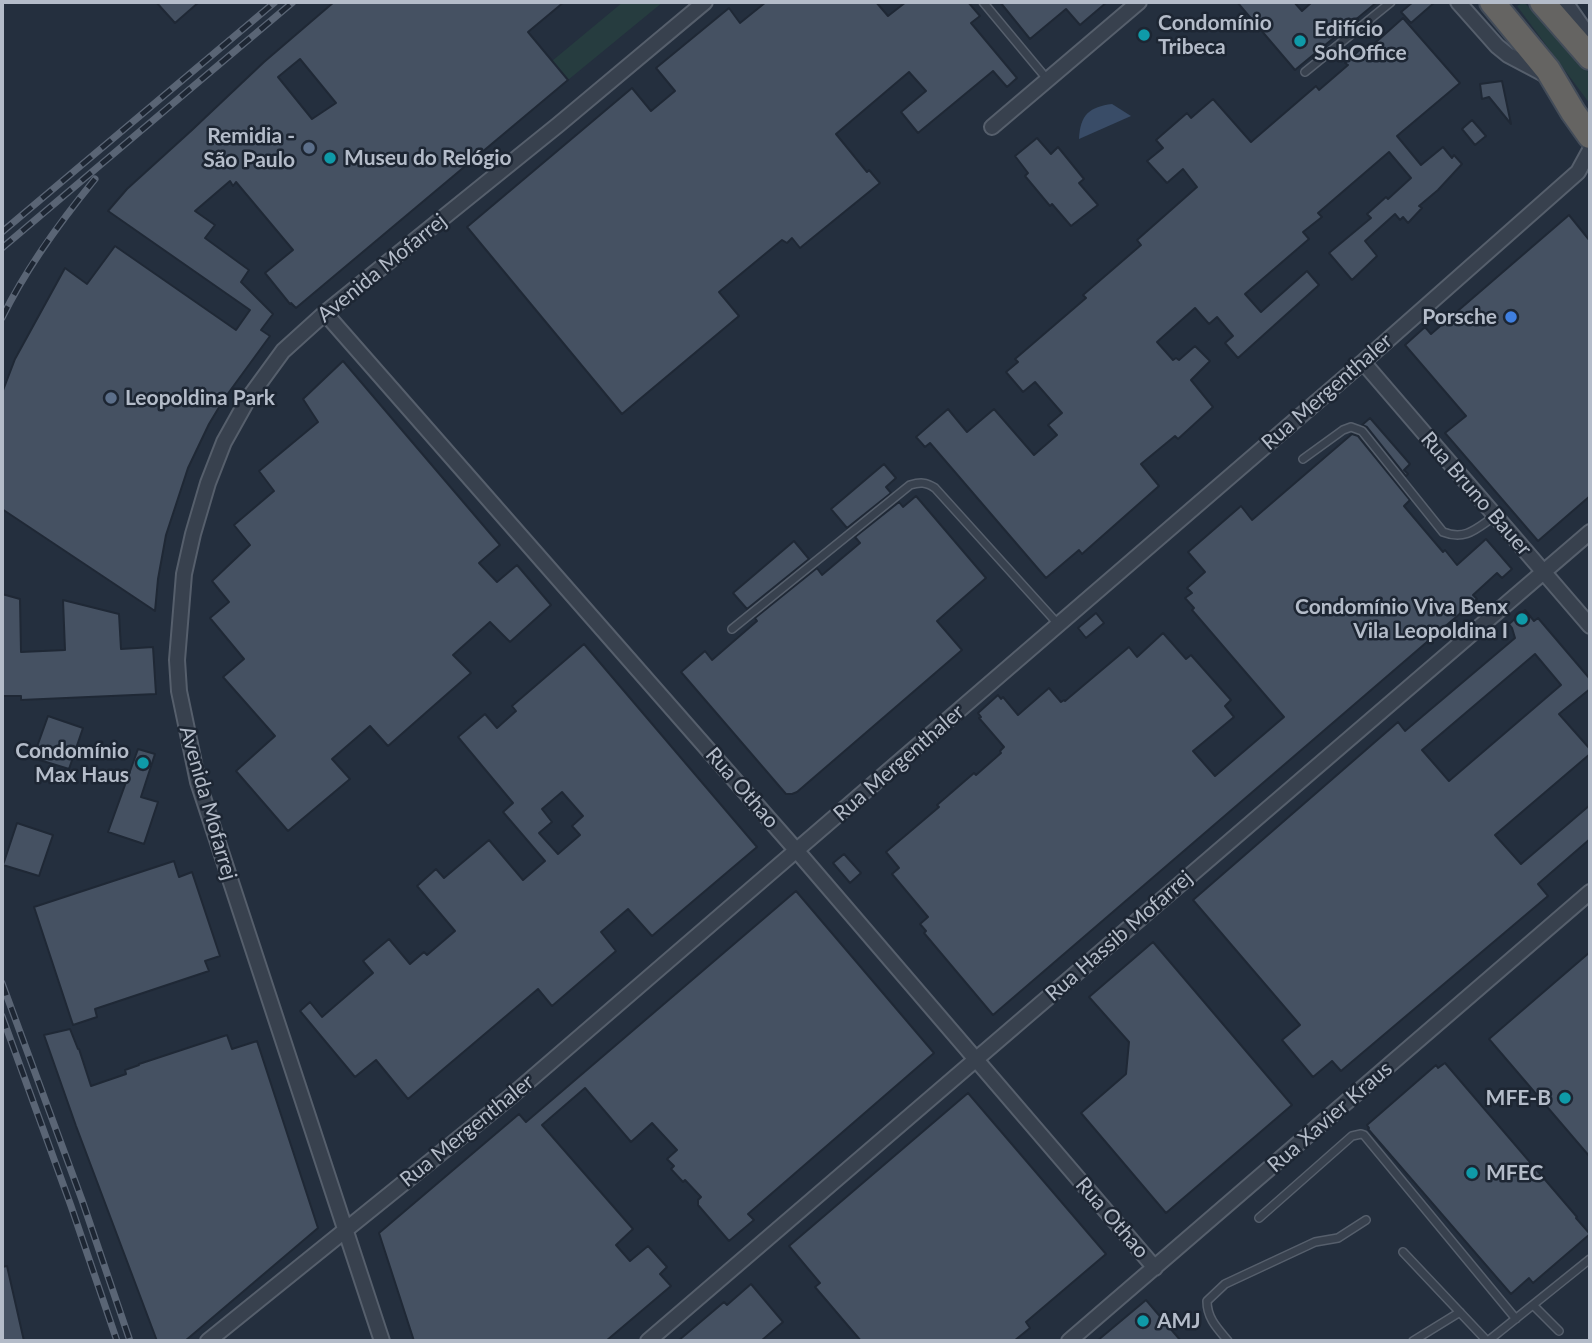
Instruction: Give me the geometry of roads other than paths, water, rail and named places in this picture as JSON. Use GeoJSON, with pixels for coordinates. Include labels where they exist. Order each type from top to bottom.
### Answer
{"type":"FeatureCollection","features":[{"type":"Feature","properties":{"kind":"highway"},"geometry":{"type":"LineString","coordinates":[[1492,2],[1551,75],[1590,136]]}},
{"type":"Feature","properties":{"kind":"highway"},"geometry":{"type":"LineString","coordinates":[[1542,2],[1590,57]]}},
{"type":"Feature","properties":{"kind":"street","name":"Avenida Mofarrej"},"geometry":{"type":"LineString","coordinates":[[382,1341],[198,782],[179,691],[177,660],[184,574],[193,534],[223,442],[248,399],[283,351],[325,313],[705,2]]}},
{"type":"Feature","properties":{"kind":"street"},"geometry":{"type":"LineString","coordinates":[[992,127],[1139,2]]}},
{"type":"Feature","properties":{"kind":"street"},"geometry":{"type":"LineString","coordinates":[[1458,2],[1502,51],[1551,75]]}},
{"type":"Feature","properties":{"kind":"street"},"geometry":{"type":"LineString","coordinates":[[1565,2],[1590,38]]}},
{"type":"Feature","properties":{"kind":"street","name":"Rua Mergenthaler"},"geometry":{"type":"LineString","coordinates":[[208,1341],[509,1098],[797,851],[1584,170],[1590,150]]}},
{"type":"Feature","properties":{"kind":"street","name":"Rua Othao"},"geometry":{"type":"LineString","coordinates":[[325,313],[797,851],[1154,1268]]}},
{"type":"Feature","properties":{"kind":"street","name":"Rua Bruno Bauer"},"geometry":{"type":"LineString","coordinates":[[1363,362],[1590,626]]}},
{"type":"Feature","properties":{"kind":"street","name":"Rua Hassib Mofarrej"},"geometry":{"type":"LineString","coordinates":[[648,1341],[1590,532]]}},
{"type":"Feature","properties":{"kind":"street","name":"Rua Xavier Kraus"},"geometry":{"type":"LineString","coordinates":[[1069,1341],[1590,892]]}},
{"type":"Feature","properties":{"kind":"lane"},"geometry":{"type":"LineString","coordinates":[[983,2],[1047,79]]}},
{"type":"Feature","properties":{"kind":"lane"},"geometry":{"type":"LineString","coordinates":[[1305,72],[1391,2]]}},
{"type":"Feature","properties":{"kind":"lane"},"geometry":{"type":"LineString","coordinates":[[1303,459],[1351,427],[1362,431],[1443,533],[1459,536],[1468,534],[1495,516]]}},
{"type":"Feature","properties":{"kind":"lane"},"geometry":{"type":"LineString","coordinates":[[732,629],[910,485],[918,483],[927,483],[935,488],[1058,624]]}},
{"type":"Feature","properties":{"kind":"lane"},"geometry":{"type":"LineString","coordinates":[[1259,1218],[1352,1136],[1364,1135],[1516,1319]]}},
{"type":"Feature","properties":{"kind":"lane"},"geometry":{"type":"LineString","coordinates":[[1228,1341],[1210,1319],[1207,1310],[1207,1301],[1225,1284],[1315,1242],[1338,1238],[1366,1220]]}},
{"type":"Feature","properties":{"kind":"lane"},"geometry":{"type":"LineString","coordinates":[[1404,1252],[1488,1341],[1590,1259]]}},
{"type":"Feature","properties":{"kind":"lane"},"geometry":{"type":"LineString","coordinates":[[1533,1305],[1559,1331]]}},
{"type":"Feature","properties":{"kind":"lane"},"geometry":{"type":"LineString","coordinates":[[1413,1341],[1460,1312]]}},
{"type":"Feature","properties":{"kind":"water"},"geometry":{"type":"Polygon","coordinates":[[[1112,104],[1131,116],[1079,139],[1081,123],[1088,113],[1098,107],[1112,104]]]}},
{"type":"Feature","properties":{"kind":"railway"},"geometry":{"type":"LineString","coordinates":[[2,232],[275,2]]}},
{"type":"Feature","properties":{"kind":"railway"},"geometry":{"type":"LineString","coordinates":[[2,248],[293,2]]}},
{"type":"Feature","properties":{"kind":"railway"},"geometry":{"type":"LineString","coordinates":[[2,318],[44,246],[95,179]]}},
{"type":"Feature","properties":{"kind":"railway"},"geometry":{"type":"LineString","coordinates":[[2,983],[82,1200],[130,1341]]}},
{"type":"Feature","properties":{"kind":"railway"},"geometry":{"type":"LineString","coordinates":[[2,1016],[117,1341]]}},
{"type":"Feature","properties":{"kind":"place","name":"Condomínio Tribeca"},"geometry":{"type":"Point","coordinates":[1144,35]}},
{"type":"Feature","properties":{"kind":"place","name":"Edifício SohOffice"},"geometry":{"type":"Point","coordinates":[1300,41]}},
{"type":"Feature","properties":{"kind":"place","name":"Remidia - São Paulo"},"geometry":{"type":"Point","coordinates":[309,148]}},
{"type":"Feature","properties":{"kind":"place","name":"Museu do Relógio"},"geometry":{"type":"Point","coordinates":[330,158]}},
{"type":"Feature","properties":{"kind":"place","name":"Porsche"},"geometry":{"type":"Point","coordinates":[1511,317]}},
{"type":"Feature","properties":{"kind":"place","name":"Leopoldina Park"},"geometry":{"type":"Point","coordinates":[111,398]}},
{"type":"Feature","properties":{"kind":"place","name":"Condomínio Viva Benx Vila Leopoldina I"},"geometry":{"type":"Point","coordinates":[1522,619]}},
{"type":"Feature","properties":{"kind":"place","name":"Condomínio Max Haus"},"geometry":{"type":"Point","coordinates":[143,763]}},
{"type":"Feature","properties":{"kind":"place","name":"MFE-B"},"geometry":{"type":"Point","coordinates":[1565,1098]}},
{"type":"Feature","properties":{"kind":"place","name":"MFEC"},"geometry":{"type":"Point","coordinates":[1472,1173]}},
{"type":"Feature","properties":{"kind":"place","name":"AMJ"},"geometry":{"type":"Point","coordinates":[1143,1321]}}]}
